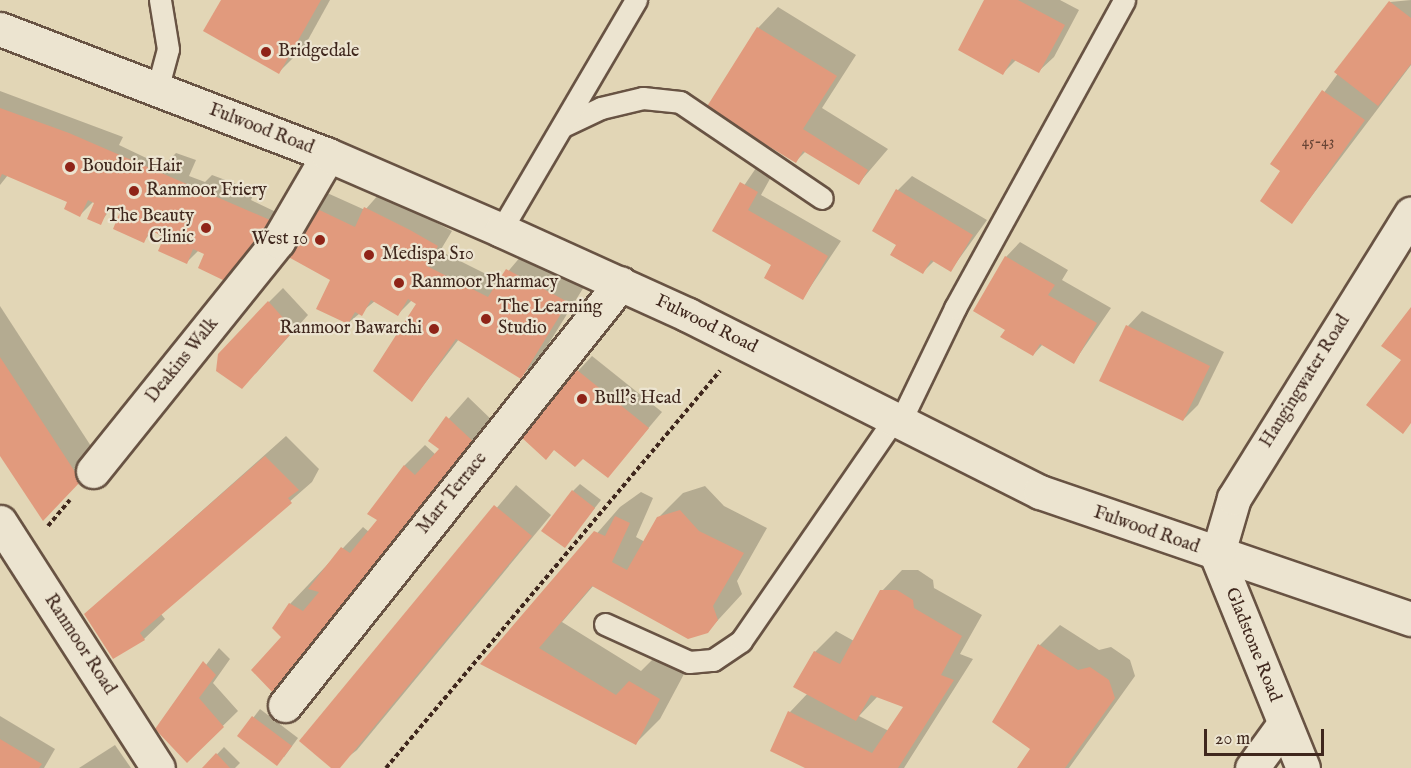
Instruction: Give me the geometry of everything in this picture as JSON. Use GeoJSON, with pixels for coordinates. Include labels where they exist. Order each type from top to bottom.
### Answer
{"type":"FeatureCollection","features":[{"type":"Feature","properties":{"kind":"street","name":"Fulwood Road"},"geometry":{"type":"LineString","coordinates":[[0,29],[328,155],[501,230],[744,343],[1040,492],[1217,556],[1411,619]]}},
{"type":"Feature","properties":{"kind":"street","name":"Deakins Walk"},"geometry":{"type":"LineString","coordinates":[[93,471],[278,241],[328,155]]}},
{"type":"Feature","properties":{"kind":"street","name":"Hangingwater Road"},"geometry":{"type":"LineString","coordinates":[[1217,556],[1234,498],[1411,214]]}},
{"type":"Feature","properties":{"kind":"street","name":"Marr Terrace"},"geometry":{"type":"LineString","coordinates":[[285,705],[621,284]]}},
{"type":"Feature","properties":{"kind":"street","name":"Ranmoor Road"},"geometry":{"type":"LineString","coordinates":[[0,522],[158,768]]}},
{"type":"Feature","properties":{"kind":"street","name":"Gladstone Road"},"geometry":{"type":"LineString","coordinates":[[1217,556],[1302,768]]}},
{"type":"Feature","properties":{"kind":"street"},"geometry":{"type":"LineString","coordinates":[[1252,768],[1284,724]]}},
{"type":"Feature","properties":{"kind":"lane"},"geometry":{"type":"LineString","coordinates":[[157,90],[168,49],[160,0]]}},
{"type":"Feature","properties":{"kind":"lane"},"geometry":{"type":"LineString","coordinates":[[501,230],[636,0]]}},
{"type":"Feature","properties":{"kind":"lane"},"geometry":{"type":"LineString","coordinates":[[605,624],[689,662],[713,660],[741,642],[897,420],[955,308],[1124,0]]}},
{"type":"Feature","properties":{"kind":"lane"},"geometry":{"type":"LineString","coordinates":[[562,126],[601,108],[643,98],[680,102],[822,198]]}},
{"type":"Feature","properties":{"kind":"path"},"geometry":{"type":"LineString","coordinates":[[386,768],[744,343]]}},
{"type":"Feature","properties":{"kind":"path"},"geometry":{"type":"LineString","coordinates":[[21,555],[93,471]]}},
{"type":"Feature","properties":{"kind":"building","name":"Bridgedale"},"geometry":{"type":"Polygon","coordinates":[[[221,0],[321,0],[279,74],[203,31],[221,0]]]}},
{"type":"Feature","properties":{"kind":"building"},"geometry":{"type":"Polygon","coordinates":[[[984,0],[1018,0],[1065,25],[1039,73],[1012,59],[1003,75],[958,50],[984,0]]]}},
{"type":"Feature","properties":{"kind":"building"},"geometry":{"type":"Polygon","coordinates":[[[1389,1],[1411,18],[1411,64],[1378,106],[1334,72],[1389,1]]]}},
{"type":"Feature","properties":{"kind":"building"},"geometry":{"type":"Polygon","coordinates":[[[757,27],[837,76],[803,129],[868,170],[859,185],[803,151],[796,163],[706,108],[757,27]]]}},
{"type":"Feature","properties":{"kind":"building"},"geometry":{"type":"Polygon","coordinates":[[[1322,90],[1365,120],[1292,224],[1260,201],[1280,171],[1270,164],[1322,90]]]}},
{"type":"Feature","properties":{"kind":"building"},"geometry":{"type":"Polygon","coordinates":[[[0,108],[69,133],[270,220],[225,281],[198,268],[204,254],[193,249],[187,264],[158,251],[164,237],[150,230],[144,243],[113,229],[120,212],[109,207],[101,225],[87,219],[94,203],[88,200],[80,217],[64,209],[67,202],[2,174],[0,178],[0,108]]]}},
{"type":"Feature","properties":{"kind":"building"},"geometry":{"type":"Polygon","coordinates":[[[740,182],[758,192],[748,210],[828,256],[803,300],[764,278],[771,265],[712,231],[740,182]]]}},
{"type":"Feature","properties":{"kind":"building"},"geometry":{"type":"Polygon","coordinates":[[[896,189],[973,235],[951,272],[931,260],[923,274],[890,255],[896,245],[872,231],[896,189]]]}},
{"type":"Feature","properties":{"kind":"building"},"geometry":{"type":"Polygon","coordinates":[[[309,205],[355,227],[364,207],[410,230],[438,246],[427,266],[488,297],[506,269],[568,302],[521,379],[456,339],[412,402],[373,371],[416,304],[408,299],[398,316],[371,300],[362,316],[355,312],[348,324],[316,309],[330,280],[283,254],[309,205]]]}},
{"type":"Feature","properties":{"kind":"building"},"geometry":{"type":"Polygon","coordinates":[[[1005,256],[1055,285],[1048,295],[1097,323],[1074,364],[1040,344],[1033,356],[1000,337],[1005,330],[973,311],[1005,256]]]}},
{"type":"Feature","properties":{"kind":"building"},"geometry":{"type":"Polygon","coordinates":[[[268,301],[294,330],[242,389],[216,371],[218,354],[268,301]]]}},
{"type":"Feature","properties":{"kind":"building"},"geometry":{"type":"Polygon","coordinates":[[[1411,307],[1411,423],[1403,434],[1366,405],[1401,360],[1381,346],[1411,307]]]}},
{"type":"Feature","properties":{"kind":"building"},"geometry":{"type":"Polygon","coordinates":[[[1126,325],[1210,366],[1183,421],[1099,381],[1126,325]]]}},
{"type":"Feature","properties":{"kind":"building"},"geometry":{"type":"Polygon","coordinates":[[[0,357],[81,481],[43,521],[0,456],[0,357]]]}},
{"type":"Feature","properties":{"kind":"building","name":"Bull's Head"},"geometry":{"type":"Polygon","coordinates":[[[577,370],[649,428],[608,478],[583,459],[575,467],[554,450],[546,460],[520,436],[577,370]]]}},
{"type":"Feature","properties":{"kind":"building"},"geometry":{"type":"Polygon","coordinates":[[[446,416],[477,445],[276,696],[251,670],[281,637],[272,628],[289,603],[303,611],[319,592],[308,589],[341,547],[350,553],[377,520],[367,514],[404,465],[415,475],[439,449],[428,441],[446,416]]]}},
{"type":"Feature","properties":{"kind":"building"},"geometry":{"type":"Polygon","coordinates":[[[265,456],[299,490],[288,498],[292,503],[140,633],[145,640],[113,659],[84,614],[265,456]]]}},
{"type":"Feature","properties":{"kind":"building"},"geometry":{"type":"Polygon","coordinates":[[[572,490],[595,508],[565,548],[541,531],[572,490]]]}},
{"type":"Feature","properties":{"kind":"building"},"geometry":{"type":"Polygon","coordinates":[[[494,505],[532,536],[340,768],[331,768],[299,741],[494,505]]]}},
{"type":"Feature","properties":{"kind":"building"},"geometry":{"type":"Polygon","coordinates":[[[680,510],[699,531],[744,553],[713,606],[718,620],[708,633],[688,639],[592,586],[539,648],[616,695],[629,681],[660,699],[636,745],[480,664],[594,531],[605,536],[615,516],[630,523],[612,562],[627,570],[657,517],[680,510]]]}},
{"type":"Feature","properties":{"kind":"building"},"geometry":{"type":"Polygon","coordinates":[[[880,590],[897,590],[913,600],[914,608],[962,636],[941,675],[954,680],[898,768],[805,768],[770,751],[788,711],[872,753],[903,707],[871,695],[856,721],[793,687],[814,651],[840,664],[880,590]]]}},
{"type":"Feature","properties":{"kind":"building"},"geometry":{"type":"Polygon","coordinates":[[[1038,644],[1078,670],[1090,667],[1109,680],[1115,698],[1065,768],[1017,768],[1030,749],[992,722],[1038,644]]]}},
{"type":"Feature","properties":{"kind":"building"},"geometry":{"type":"Polygon","coordinates":[[[203,661],[216,675],[199,698],[224,727],[187,763],[155,729],[203,661]]]}},
{"type":"Feature","properties":{"kind":"building"},"geometry":{"type":"Polygon","coordinates":[[[252,716],[292,746],[277,766],[237,736],[252,716]]]}},
{"type":"Feature","properties":{"kind":"building"},"geometry":{"type":"Polygon","coordinates":[[[0,739],[42,764],[39,768],[0,768],[0,739]]]}},
{"type":"Feature","properties":{"kind":"building"},"geometry":{"type":"Polygon","coordinates":[[[216,753],[230,768],[202,768],[216,753]]]}},
{"type":"Feature","properties":{"kind":"place","name":"Bridgedale"},"geometry":{"type":"Point","coordinates":[266,52]}},
{"type":"Feature","properties":{"kind":"place","name":"Boudoir Hair"},"geometry":{"type":"Point","coordinates":[70,167]}},
{"type":"Feature","properties":{"kind":"place","name":"Ranmoor Friery"},"geometry":{"type":"Point","coordinates":[134,191]}},
{"type":"Feature","properties":{"kind":"place","name":"The Beauty Clinic"},"geometry":{"type":"Point","coordinates":[206,228]}},
{"type":"Feature","properties":{"kind":"place","name":"West 10"},"geometry":{"type":"Point","coordinates":[320,240]}},
{"type":"Feature","properties":{"kind":"place","name":"Medispa S10"},"geometry":{"type":"Point","coordinates":[369,255]}},
{"type":"Feature","properties":{"kind":"place","name":"Ranmoor Pharmacy"},"geometry":{"type":"Point","coordinates":[399,283]}},
{"type":"Feature","properties":{"kind":"place","name":"The Learning Studio"},"geometry":{"type":"Point","coordinates":[486,319]}},
{"type":"Feature","properties":{"kind":"place","name":"Ranmoor Bawarchi"},"geometry":{"type":"Point","coordinates":[434,329]}},
{"type":"Feature","properties":{"kind":"place","name":"Bull's Head"},"geometry":{"type":"Point","coordinates":[582,399]}}]}
